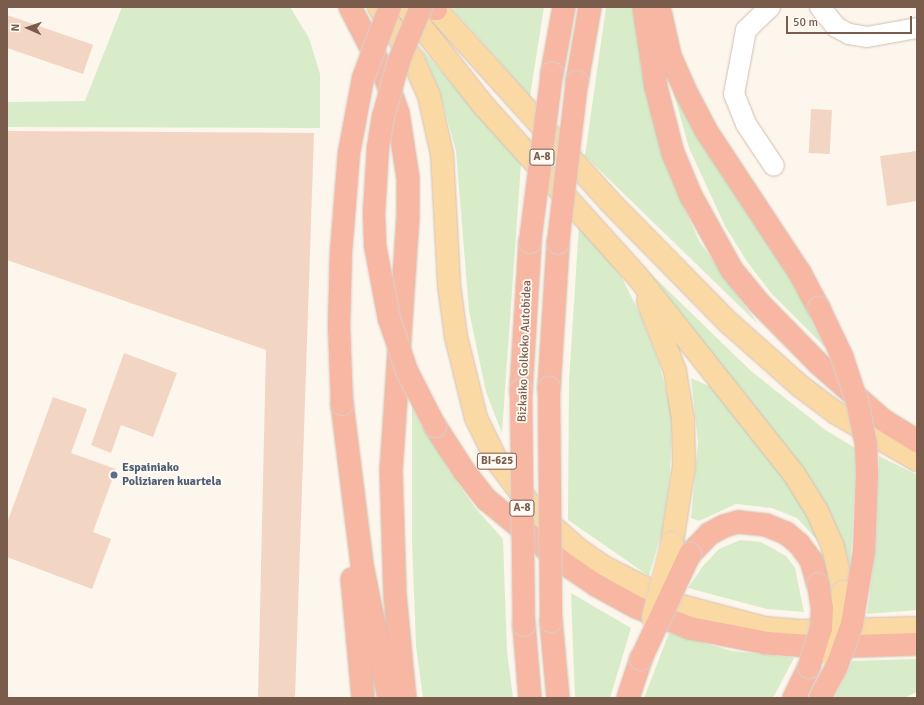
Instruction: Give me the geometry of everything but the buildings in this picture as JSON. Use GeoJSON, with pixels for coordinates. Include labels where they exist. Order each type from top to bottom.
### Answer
{"type":"FeatureCollection","features":[{"type":"Feature","properties":{"kind":"highway"},"geometry":{"type":"LineString","coordinates":[[350,7],[383,71],[398,113],[408,178],[408,216],[391,469],[394,595],[405,698]]}},
{"type":"Feature","properties":{"kind":"highway"},"geometry":{"type":"LineString","coordinates":[[363,698],[346,519],[339,327],[341,252],[349,153],[364,78],[390,7]]}},
{"type":"Feature","properties":{"kind":"highway","name":"Bizkaiko Golkoko Autobidea"},"geometry":{"type":"LineString","coordinates":[[530,698],[524,625],[521,390],[530,242],[552,73],[564,7]]}},
{"type":"Feature","properties":{"kind":"highway","name":"Bizkaiko Golkoko Autobidea"},"geometry":{"type":"LineString","coordinates":[[558,698],[551,620],[548,388],[558,243],[577,82],[590,7]]}},
{"type":"Feature","properties":{"kind":"highway"},"geometry":{"type":"LineString","coordinates":[[644,7],[656,87],[673,153],[691,196],[732,270],[759,303],[819,364],[883,420],[917,440]]}},
{"type":"Feature","properties":{"kind":"highway"},"geometry":{"type":"LineString","coordinates":[[659,7],[670,56],[693,105],[736,178],[800,273],[842,356],[857,401],[866,445],[867,474],[864,551],[852,624],[837,666],[819,698]]}},
{"type":"Feature","properties":{"kind":"highway"},"geometry":{"type":"LineString","coordinates":[[431,8],[400,58],[383,116],[374,183],[375,245],[389,319],[407,371],[435,426],[464,471],[487,500],[562,562],[596,585],[636,607],[690,628],[767,643],[823,647],[917,644]]}},
{"type":"Feature","properties":{"kind":"highway"},"geometry":{"type":"LineString","coordinates":[[342,404],[362,565],[389,698]]}},
{"type":"Feature","properties":{"kind":"highway"},"geometry":{"type":"LineString","coordinates":[[628,698],[681,549],[724,526],[738,522],[766,525],[786,533],[799,544],[811,560],[818,584],[822,608],[821,628],[809,667],[794,698]]}},
{"type":"Feature","properties":{"kind":"main road","name":"BI-625"},"geometry":{"type":"LineString","coordinates":[[379,7],[414,60],[429,96],[442,154],[450,285],[456,337],[476,418],[497,461],[534,510],[578,549],[604,567],[681,606],[764,628],[800,631],[917,628]]}},
{"type":"Feature","properties":{"kind":"main road"},"geometry":{"type":"LineString","coordinates":[[406,7],[484,106],[637,276],[794,474],[817,511],[833,547],[843,592],[838,635],[819,698]]}},
{"type":"Feature","properties":{"kind":"main road"},"geometry":{"type":"LineString","coordinates":[[431,8],[619,211],[729,323],[800,386],[836,412],[917,460]]}},
{"type":"Feature","properties":{"kind":"main road"},"geometry":{"type":"LineString","coordinates":[[637,276],[667,346],[683,419],[684,466],[681,549]]}},
{"type":"Feature","properties":{"kind":"street"},"geometry":{"type":"LineString","coordinates":[[770,7],[746,30],[734,94],[746,124],[774,166]]}},
{"type":"Feature","properties":{"kind":"street"},"geometry":{"type":"LineString","coordinates":[[820,7],[836,28],[849,34],[867,37],[913,31],[917,13]]}},
{"type":"Feature","properties":{"kind":"green space"},"geometry":{"type":"Polygon","coordinates":[[[122,7],[290,7],[309,38],[320,74],[320,128],[7,127],[7,102],[85,101],[122,7]]]}},
{"type":"Feature","properties":{"kind":"green space"},"geometry":{"type":"Polygon","coordinates":[[[451,7],[544,7],[530,96],[451,7]]]}},
{"type":"Feature","properties":{"kind":"green space"},"geometry":{"type":"Polygon","coordinates":[[[606,7],[636,7],[641,68],[666,166],[699,241],[758,324],[585,156],[606,7]]]}},
{"type":"Feature","properties":{"kind":"green space"},"geometry":{"type":"Polygon","coordinates":[[[421,48],[521,164],[502,433],[486,392],[469,311],[456,151],[440,92],[421,48]]]}},
{"type":"Feature","properties":{"kind":"green space"},"geometry":{"type":"Polygon","coordinates":[[[671,83],[793,278],[831,353],[771,293],[746,260],[725,226],[689,148],[671,83]]]}},
{"type":"Feature","properties":{"kind":"green space"},"geometry":{"type":"Polygon","coordinates":[[[579,225],[621,276],[641,316],[659,364],[672,413],[670,474],[662,531],[649,576],[568,520],[569,381],[579,225]]]}},
{"type":"Feature","properties":{"kind":"green space"},"geometry":{"type":"Polygon","coordinates":[[[646,269],[751,371],[824,429],[855,448],[856,474],[850,570],[844,544],[827,506],[803,468],[646,269]]]}},
{"type":"Feature","properties":{"kind":"green space"},"geometry":{"type":"Polygon","coordinates":[[[691,378],[713,388],[786,480],[808,516],[820,543],[797,518],[772,508],[736,504],[699,521],[691,518],[698,442],[691,378]]]}},
{"type":"Feature","properties":{"kind":"green space"},"geometry":{"type":"Polygon","coordinates":[[[412,395],[449,471],[476,509],[503,539],[507,651],[513,698],[423,698],[416,646],[412,540],[412,395]]]}},
{"type":"Feature","properties":{"kind":"green space"},"geometry":{"type":"Polygon","coordinates":[[[879,456],[917,475],[917,610],[867,614],[875,552],[879,456]]]}},
{"type":"Feature","properties":{"kind":"green space"},"geometry":{"type":"Polygon","coordinates":[[[740,540],[761,542],[786,556],[795,568],[804,612],[767,609],[688,588],[703,566],[719,549],[740,540]]]}},
{"type":"Feature","properties":{"kind":"green space"},"geometry":{"type":"Polygon","coordinates":[[[571,593],[631,628],[610,698],[575,698],[571,593]]]}},
{"type":"Feature","properties":{"kind":"green space"},"geometry":{"type":"Polygon","coordinates":[[[669,633],[732,651],[794,658],[773,698],[644,698],[669,633]]]}},
{"type":"Feature","properties":{"kind":"green space"},"geometry":{"type":"Polygon","coordinates":[[[917,659],[917,692],[904,698],[834,698],[852,661],[917,659]]]}},
{"type":"Feature","properties":{"kind":"place","name":"Espainiako Poliziaren kuartela"},"geometry":{"type":"Point","coordinates":[114,475]}}]}
